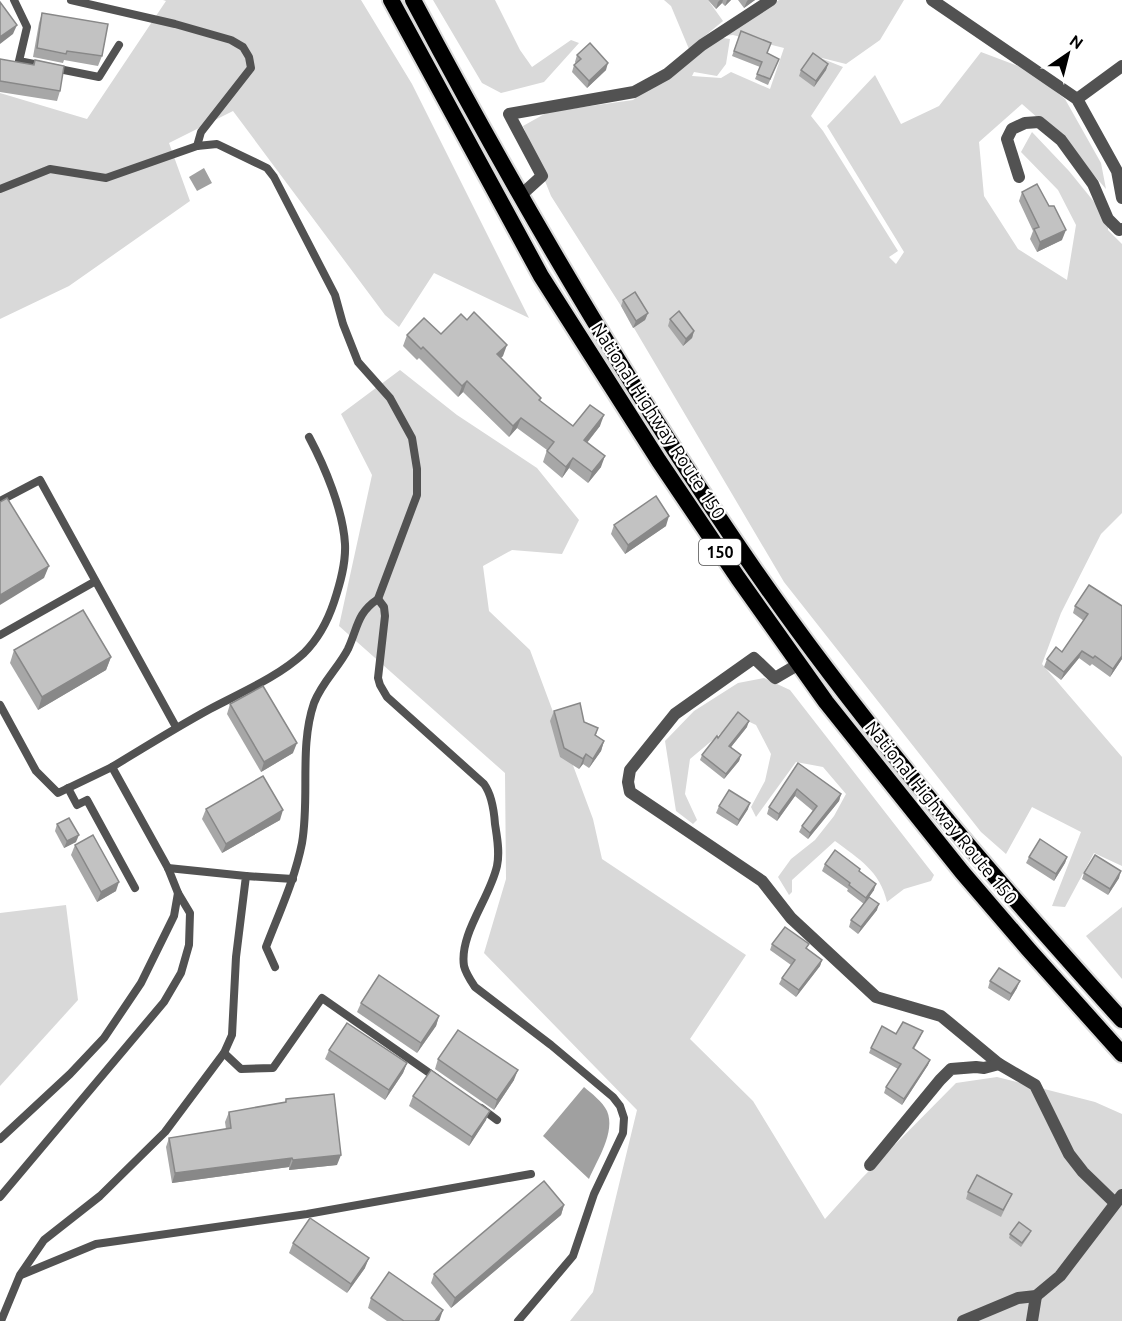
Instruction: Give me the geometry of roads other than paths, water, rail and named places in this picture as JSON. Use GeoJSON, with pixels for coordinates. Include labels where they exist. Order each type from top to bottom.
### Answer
{"type":"FeatureCollection","features":[{"type":"Feature","properties":{"kind":"highway","name":"National Highway Route 150"},"geometry":{"type":"LineString","coordinates":[[391,0],[541,276],[666,471],[738,578],[826,702],[962,872],[1122,1054]]}},
{"type":"Feature","properties":{"kind":"highway","name":"National Highway Route 150"},"geometry":{"type":"LineString","coordinates":[[413,0],[520,196],[595,326],[677,455],[756,572],[842,688],[944,816],[1122,1020]]}},
{"type":"Feature","properties":{"kind":"street"},"geometry":{"type":"LineString","coordinates":[[520,196],[543,176],[508,114],[634,92],[667,74],[702,45],[771,0]]}},
{"type":"Feature","properties":{"kind":"street"},"geometry":{"type":"LineString","coordinates":[[933,0],[1077,99],[1117,171],[1122,198]]}},
{"type":"Feature","properties":{"kind":"street"},"geometry":{"type":"LineString","coordinates":[[1077,99],[1122,66]]}},
{"type":"Feature","properties":{"kind":"street"},"geometry":{"type":"LineString","coordinates":[[1019,177],[1007,139],[1012,129],[1025,123],[1039,122],[1061,140],[1093,184],[1108,219],[1119,230],[1122,229]]}},
{"type":"Feature","properties":{"kind":"street"},"geometry":{"type":"LineString","coordinates":[[799,664],[775,678],[754,658],[675,714],[630,770],[628,782],[630,792],[762,881],[791,918],[876,997],[941,1016],[999,1064],[1035,1085],[1069,1154],[1083,1172],[1119,1199],[1060,1276],[1035,1296],[1018,1298],[963,1321]]}},
{"type":"Feature","properties":{"kind":"street"},"geometry":{"type":"LineString","coordinates":[[870,1165],[951,1069],[984,1068],[999,1064]]}},
{"type":"Feature","properties":{"kind":"street"},"geometry":{"type":"LineString","coordinates":[[1032,1321],[1035,1296]]}},
{"type":"Feature","properties":{"kind":"lane"},"geometry":{"type":"LineString","coordinates":[[14,0],[27,27],[19,61],[99,77],[119,45]]}},
{"type":"Feature","properties":{"kind":"lane"},"geometry":{"type":"LineString","coordinates":[[71,0],[110,4],[231,40],[243,47],[249,57],[251,68],[201,132],[197,146]]}},
{"type":"Feature","properties":{"kind":"lane"},"geometry":{"type":"LineString","coordinates":[[0,189],[50,169],[106,178],[197,146],[217,144],[267,168],[274,177],[335,295],[343,324],[358,362],[390,398],[412,438],[417,469],[417,495],[378,600],[365,608],[347,651],[315,700],[307,729],[302,842],[293,879],[266,947],[275,967]]}},
{"type":"Feature","properties":{"kind":"lane"},"geometry":{"type":"LineString","coordinates":[[0,705],[36,771],[58,793],[112,767],[176,727],[279,672],[305,652],[321,632],[331,613],[344,567],[345,545],[341,518],[319,456],[309,437]]}},
{"type":"Feature","properties":{"kind":"lane"},"geometry":{"type":"LineString","coordinates":[[0,501],[40,480],[94,582],[176,727]]}},
{"type":"Feature","properties":{"kind":"lane"},"geometry":{"type":"LineString","coordinates":[[0,635],[94,582]]}},
{"type":"Feature","properties":{"kind":"lane"},"geometry":{"type":"LineString","coordinates":[[378,600],[384,606],[385,616],[378,678],[380,685],[387,697],[489,791],[494,812],[498,862],[487,895],[465,941],[464,968],[468,977],[475,987],[551,1045],[613,1097],[620,1106],[624,1118],[623,1133],[594,1194],[573,1256],[518,1321]]}},
{"type":"Feature","properties":{"kind":"lane"},"geometry":{"type":"LineString","coordinates":[[0,1197],[165,1002],[181,973],[189,945],[190,914],[168,868],[112,767]]}},
{"type":"Feature","properties":{"kind":"lane"},"geometry":{"type":"LineString","coordinates":[[68,788],[77,805],[87,800],[135,888]]}},
{"type":"Feature","properties":{"kind":"lane"},"geometry":{"type":"LineString","coordinates":[[168,868],[293,879]]}},
{"type":"Feature","properties":{"kind":"lane"},"geometry":{"type":"LineString","coordinates":[[2,1321],[20,1275],[44,1240],[100,1196],[165,1132],[224,1053],[232,1035],[236,957],[246,876]]}},
{"type":"Feature","properties":{"kind":"lane"},"geometry":{"type":"LineString","coordinates":[[0,1139],[70,1074],[104,1038],[150,965],[174,916],[178,893]]}},
{"type":"Feature","properties":{"kind":"lane"},"geometry":{"type":"LineString","coordinates":[[224,1053],[241,1069],[273,1068],[322,998],[450,1087]]}},
{"type":"Feature","properties":{"kind":"lane"},"geometry":{"type":"LineString","coordinates":[[469,1100],[497,1120]]}},
{"type":"Feature","properties":{"kind":"lane"},"geometry":{"type":"LineString","coordinates":[[20,1275],[96,1244],[307,1214],[531,1174]]}}]}
